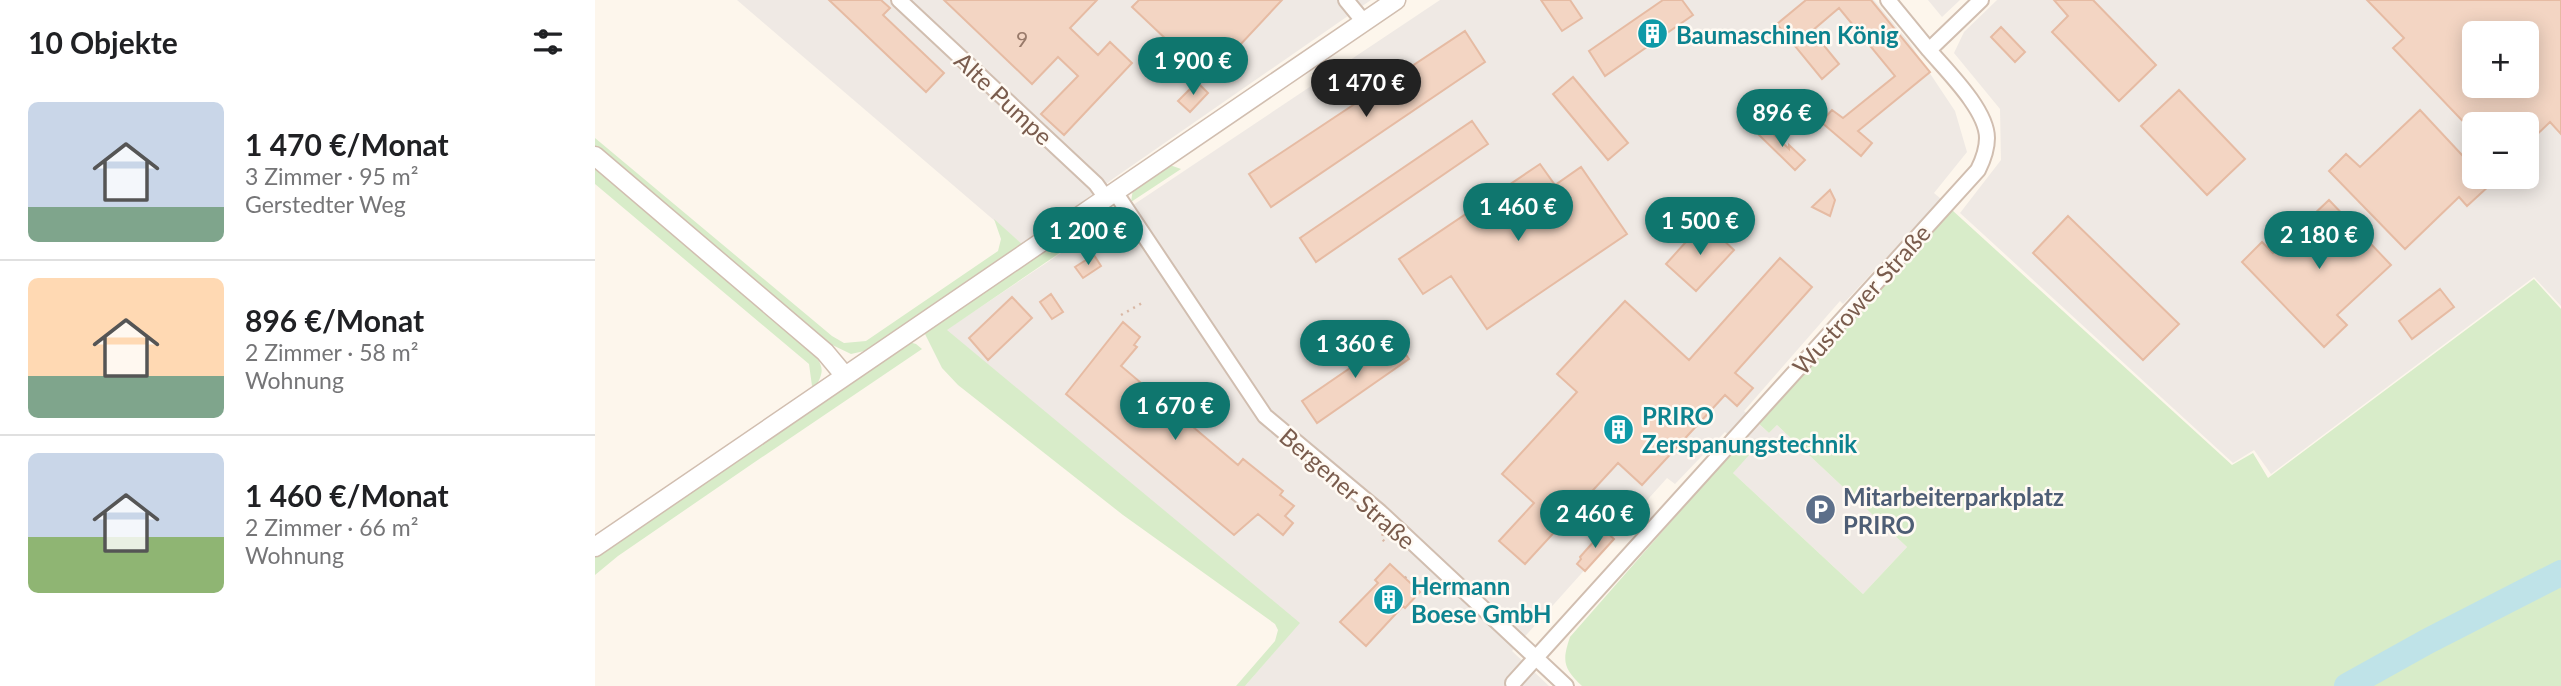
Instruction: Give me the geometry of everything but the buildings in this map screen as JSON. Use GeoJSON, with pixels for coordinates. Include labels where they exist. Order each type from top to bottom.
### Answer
{"type":"FeatureCollection","features":[{"type":"Feature","properties":{"kind":"street","name":"Alte Pumpe"},"geometry":{"type":"LineString","coordinates":[[899,0],[1111,195]]}},
{"type":"Feature","properties":{"kind":"street"},"geometry":{"type":"LineString","coordinates":[[1346,0],[1364,22]]}},
{"type":"Feature","properties":{"kind":"street"},"geometry":{"type":"LineString","coordinates":[[595,547],[1396,0]]}},
{"type":"Feature","properties":{"kind":"street","name":"Wustrower Straße"},"geometry":{"type":"LineString","coordinates":[[1513,683],[1978,170],[1987,147],[1986,126],[1970,100],[1888,0]]}},
{"type":"Feature","properties":{"kind":"street"},"geometry":{"type":"LineString","coordinates":[[1929,50],[1981,0]]}},
{"type":"Feature","properties":{"kind":"street"},"geometry":{"type":"LineString","coordinates":[[595,156],[825,352],[845,376]]}},
{"type":"Feature","properties":{"kind":"street","name":"Bergener Straße"},"geometry":{"type":"LineString","coordinates":[[1111,195],[1265,416],[1380,512],[1566,686]]}},
{"type":"Feature","properties":{"kind":"path"},"geometry":{"type":"LineString","coordinates":[[1121,315],[1144,302]]}},
{"type":"Feature","properties":{"kind":"path"},"geometry":{"type":"LineString","coordinates":[[1381,539],[1387,544]]}},
{"type":"Feature","properties":{"kind":"path"},"geometry":{"type":"LineString","coordinates":[[1405,578],[1409,573]]}},
{"type":"Feature","properties":{"kind":"shaded area"},"geometry":{"type":"Polygon","coordinates":[[[737,0],[1371,0],[1114,178],[1024,246],[737,0]]]}},
{"type":"Feature","properties":{"kind":"shaded area"},"geometry":{"type":"Polygon","coordinates":[[[1440,0],[1874,0],[1909,42],[1955,111],[1967,152],[1934,193],[1941,199],[1843,304],[1840,301],[1744,411],[1769,433],[1777,425],[1907,547],[1863,594],[1733,473],[1739,444],[1725,432],[1675,484],[1667,478],[1512,651],[1549,686],[1245,686],[1299,623],[946,330],[1440,0]]]}},
{"type":"Feature","properties":{"kind":"shaded area"},"geometry":{"type":"Polygon","coordinates":[[[1928,0],[1960,0],[1942,17],[1928,0]]]}},
{"type":"Feature","properties":{"kind":"shaded area"},"geometry":{"type":"Polygon","coordinates":[[[1997,0],[2561,0],[2561,306],[2534,277],[2271,474],[2254,450],[2233,463],[1960,213],[2001,160],[2000,109],[1954,53],[1964,32],[1997,0]]]}},
{"type":"Feature","properties":{"kind":"green space"},"geometry":{"type":"Polygon","coordinates":[[[595,138],[832,336],[844,343],[866,341],[998,251],[1001,239],[994,219],[1024,246],[873,349],[851,354],[824,341],[595,147],[595,138]]]}},
{"type":"Feature","properties":{"kind":"green space"},"geometry":{"type":"Polygon","coordinates":[[[1167,164],[1181,169],[1131,202],[1133,189],[1167,164]]]}},
{"type":"Feature","properties":{"kind":"green space"},"geometry":{"type":"Polygon","coordinates":[[[595,165],[810,349],[822,371],[816,386],[812,386],[809,364],[595,184],[595,165]]]}},
{"type":"Feature","properties":{"kind":"green space"},"geometry":{"type":"Polygon","coordinates":[[[1952,210],[2232,465],[2253,453],[2268,478],[2534,279],[2561,309],[2561,686],[1582,686],[1566,664],[1570,637],[1739,444],[1750,454],[1733,473],[1863,594],[1907,547],[1777,425],[1769,433],[1758,423],[1952,210]]]}},
{"type":"Feature","properties":{"kind":"green space"},"geometry":{"type":"Polygon","coordinates":[[[1111,211],[1115,215],[947,330],[1300,623],[1245,686],[1236,686],[1275,641],[1278,630],[1275,624],[1123,515],[958,385],[942,368],[925,334],[926,330],[1101,212],[1111,211]]]}},
{"type":"Feature","properties":{"kind":"green space"},"geometry":{"type":"Polygon","coordinates":[[[909,342],[922,349],[618,556],[595,575],[595,555],[909,342]]]}},
{"type":"Feature","properties":{"kind":"waterway"},"geometry":{"type":"LineString","coordinates":[[2347,686],[2561,573]]}},
{"type":"Feature","properties":{"kind":"place","name":"Baumaschinen König"},"geometry":{"type":"Point","coordinates":[1653,34]}},
{"type":"Feature","properties":{"kind":"place","name":"PRIRO Zerspanungstechnik"},"geometry":{"type":"Point","coordinates":[1619,429]}},
{"type":"Feature","properties":{"kind":"place","name":"Mitarbeiterparkplatz PRIRO"},"geometry":{"type":"Point","coordinates":[1820,510]}},
{"type":"Feature","properties":{"kind":"place","name":"Hermann Boese GmbH"},"geometry":{"type":"Point","coordinates":[1388,599]}}]}
